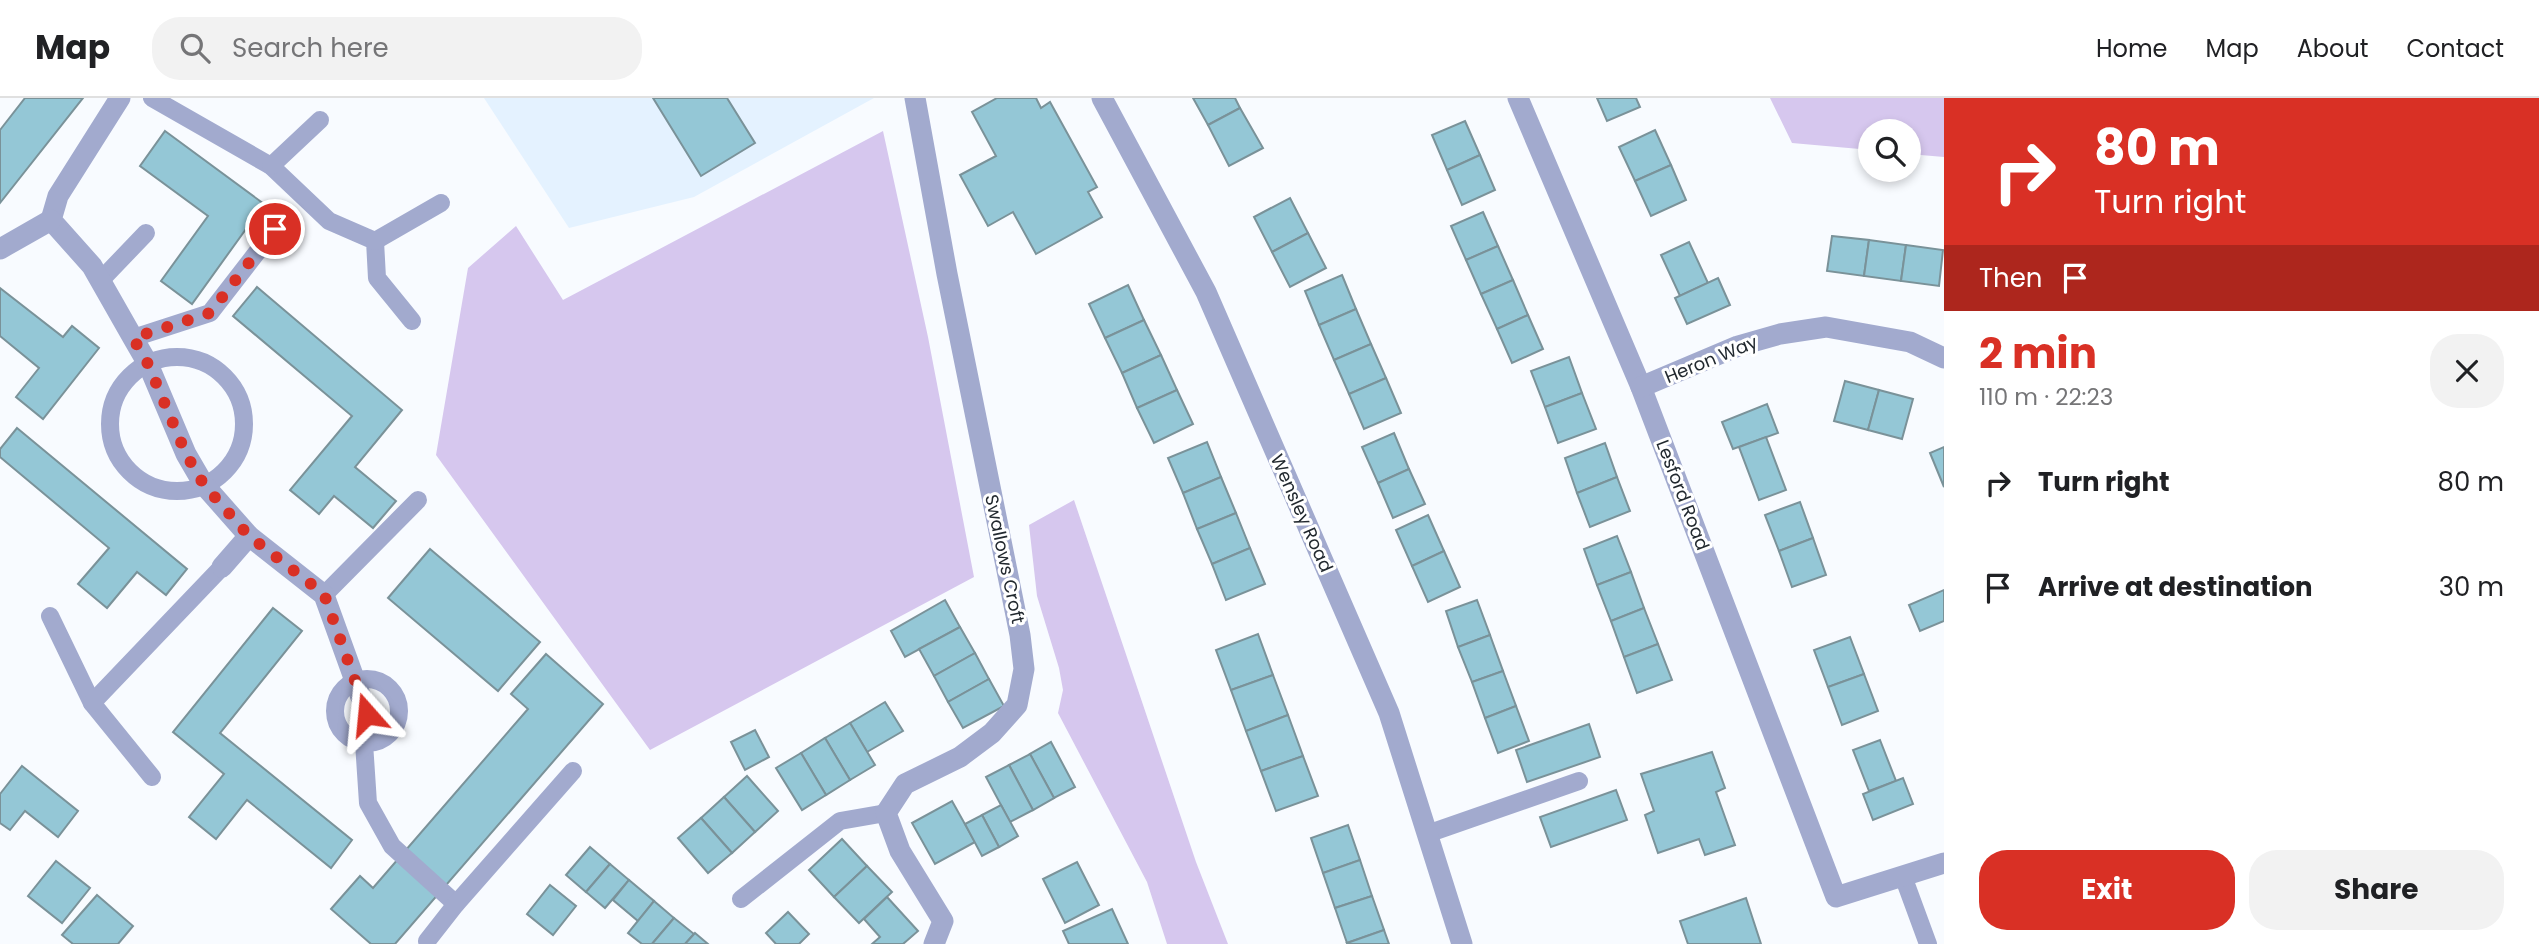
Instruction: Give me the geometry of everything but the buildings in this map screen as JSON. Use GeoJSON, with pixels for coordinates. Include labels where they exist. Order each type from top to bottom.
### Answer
{"type":"FeatureCollection","features":[{"type":"Feature","properties":{"kind":"street"},"geometry":{"type":"LineString","coordinates":[[0,248],[51,220],[58,196],[120,98]]}},
{"type":"Feature","properties":{"kind":"street","name":"Swallows Croft"},"geometry":{"type":"LineString","coordinates":[[886,813],[905,784],[960,757],[992,733],[1017,705],[1024,669],[1020,635],[947,274],[915,98]]}},
{"type":"Feature","properties":{"kind":"street","name":"Wensley Road"},"geometry":{"type":"LineString","coordinates":[[1102,98],[1212,305],[1389,713],[1462,944]]}},
{"type":"Feature","properties":{"kind":"street","name":"Lesford Road"},"geometry":{"type":"LineString","coordinates":[[1518,98],[1642,387],[1836,897],[1903,876]]}},
{"type":"Feature","properties":{"kind":"street"},"geometry":{"type":"LineString","coordinates":[[51,220],[92,266],[148,364],[186,454],[204,485],[249,536],[324,594],[367,714]]}},
{"type":"Feature","properties":{"kind":"street","name":"Heron Way"},"geometry":{"type":"LineString","coordinates":[[1642,387],[1738,346],[1780,334],[1826,327],[1910,342],[1944,358]]}},
{"type":"Feature","properties":{"kind":"street"},"geometry":{"type":"LineString","coordinates":[[222,567],[249,536]]}},
{"type":"Feature","properties":{"kind":"street"},"geometry":{"type":"LineString","coordinates":[[886,813],[900,851],[943,921],[934,944]]}},
{"type":"Feature","properties":{"kind":"street"},"geometry":{"type":"LineString","coordinates":[[1903,876],[1944,863]]}},
{"type":"Feature","properties":{"kind":"lane"},"geometry":{"type":"LineString","coordinates":[[152,98],[271,166],[330,221],[375,241]]}},
{"type":"Feature","properties":{"kind":"lane"},"geometry":{"type":"LineString","coordinates":[[271,166],[320,120]]}},
{"type":"Feature","properties":{"kind":"lane"},"geometry":{"type":"LineString","coordinates":[[375,241],[441,203]]}},
{"type":"Feature","properties":{"kind":"lane"},"geometry":{"type":"LineString","coordinates":[[133,338],[210,313],[275,229]]}},
{"type":"Feature","properties":{"kind":"lane"},"geometry":{"type":"LineString","coordinates":[[100,281],[146,233]]}},
{"type":"Feature","properties":{"kind":"lane"},"geometry":{"type":"LineString","coordinates":[[375,241],[377,278],[412,321]]}},
{"type":"Feature","properties":{"kind":"lane"},"geometry":{"type":"LineString","coordinates":[[168,358],[189,358],[209,365],[226,378],[238,395],[244,418],[242,441],[233,462],[217,479],[196,489],[173,492],[151,486],[131,473],[118,455],[111,435],[111,413],[124,385],[131,376],[148,364],[168,358]]}},
{"type":"Feature","properties":{"kind":"lane"},"geometry":{"type":"LineString","coordinates":[[324,594],[418,500]]}},
{"type":"Feature","properties":{"kind":"lane"},"geometry":{"type":"LineString","coordinates":[[92,703],[222,567]]}},
{"type":"Feature","properties":{"kind":"lane"},"geometry":{"type":"LineString","coordinates":[[50,616],[92,703],[152,778]]}},
{"type":"Feature","properties":{"kind":"lane"},"geometry":{"type":"LineString","coordinates":[[370,679],[380,681],[395,695],[398,705],[396,725],[389,734],[380,740],[364,743],[349,738],[341,731],[336,722],[335,711],[342,691],[356,681],[370,679]]}},
{"type":"Feature","properties":{"kind":"lane"},"geometry":{"type":"LineString","coordinates":[[367,714],[364,743],[368,803],[392,846],[456,904]]}},
{"type":"Feature","properties":{"kind":"lane"},"geometry":{"type":"LineString","coordinates":[[427,942],[456,904],[573,771]]}},
{"type":"Feature","properties":{"kind":"lane"},"geometry":{"type":"LineString","coordinates":[[1427,834],[1579,781]]}},
{"type":"Feature","properties":{"kind":"lane"},"geometry":{"type":"LineString","coordinates":[[741,899],[840,821],[886,813]]}},
{"type":"Feature","properties":{"kind":"lane"},"geometry":{"type":"LineString","coordinates":[[1903,876],[1928,944]]}},
{"type":"Feature","properties":{"kind":"shaded area"},"geometry":{"type":"Polygon","coordinates":[[[484,98],[874,98],[694,197],[569,228],[484,98]]]}},
{"type":"Feature","properties":{"kind":"shaded area"},"geometry":{"type":"Polygon","coordinates":[[[1770,98],[1944,98],[1944,157],[1921,155],[1921,119],[1858,119],[1858,149],[1792,143],[1770,98]]]}},
{"type":"Feature","properties":{"kind":"shaded area"},"geometry":{"type":"Polygon","coordinates":[[[883,131],[928,337],[974,577],[650,750],[436,455],[468,268],[516,226],[563,300],[883,131]]]}},
{"type":"Feature","properties":{"kind":"shaded area"},"geometry":{"type":"Polygon","coordinates":[[[1074,500],[1196,862],[1228,944],[1167,944],[1147,882],[1058,713],[1063,690],[1037,596],[1029,525],[1074,500]]]}},
{"type":"Feature","properties":{"kind":"route"},"geometry":{"type":"LineString","coordinates":[[275,229],[210,313],[133,338],[148,364],[186,454],[204,485],[249,536],[324,594],[367,714]]}}]}
